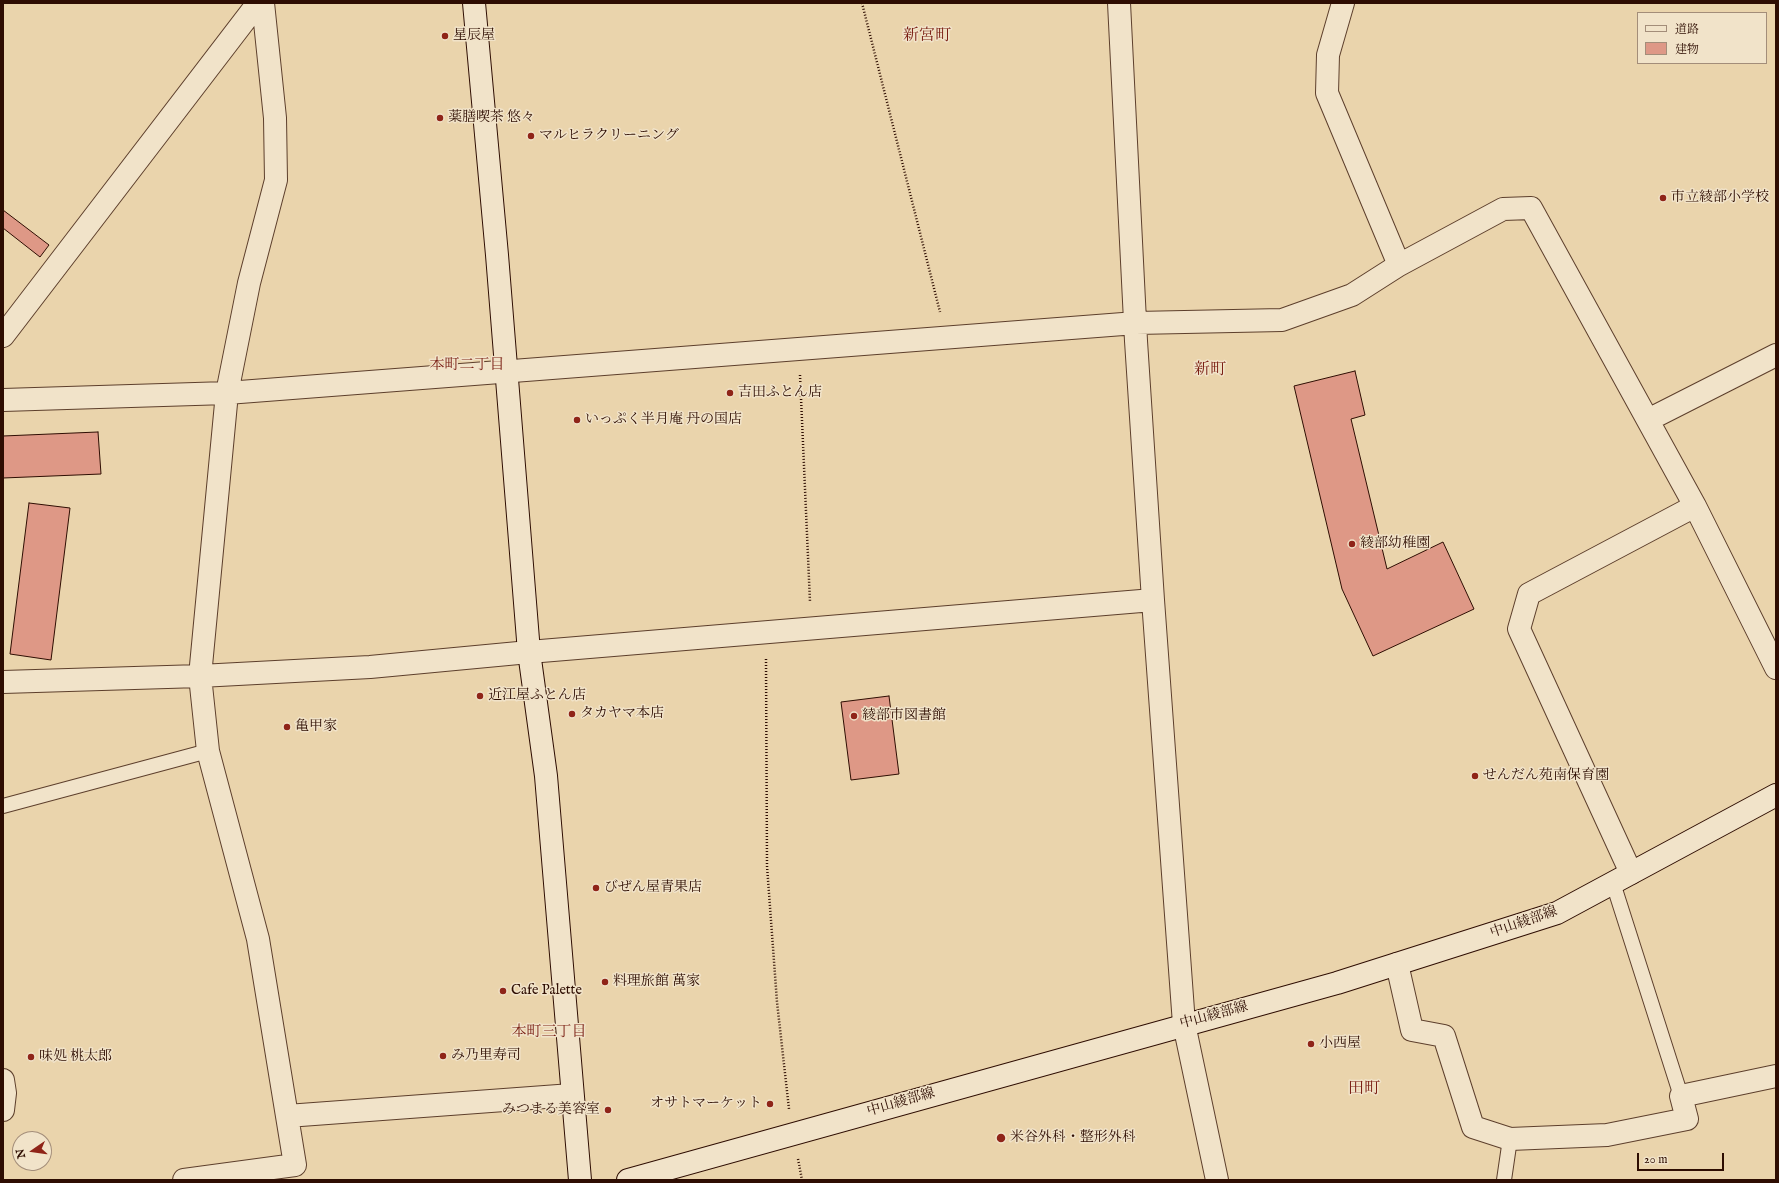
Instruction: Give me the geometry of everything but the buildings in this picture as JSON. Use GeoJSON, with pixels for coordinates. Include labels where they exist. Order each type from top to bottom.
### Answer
{"type":"FeatureCollection","features":[{"type":"Feature","properties":{"kind":"street"},"geometry":{"type":"LineString","coordinates":[[3,336],[258,3]]}},
{"type":"Feature","properties":{"kind":"street"},"geometry":{"type":"LineString","coordinates":[[184,1180],[295,1165],[258,939],[208,752],[200,676],[227,393],[249,284],[276,180],[275,118],[263,3]]}},
{"type":"Feature","properties":{"kind":"street"},"geometry":{"type":"LineString","coordinates":[[474,3],[498,255],[505,371],[529,652],[546,776],[580,1180]]}},
{"type":"Feature","properties":{"kind":"street"},"geometry":{"type":"LineString","coordinates":[[1119,3],[1136,323],[1153,600],[1184,1024],[1217,1180]]}},
{"type":"Feature","properties":{"kind":"street"},"geometry":{"type":"LineString","coordinates":[[1343,3],[1328,55],[1327,93],[1399,265]]}},
{"type":"Feature","properties":{"kind":"street"},"geometry":{"type":"LineString","coordinates":[[3,400],[227,393],[1136,323],[1282,320],[1352,295],[1399,265],[1503,209],[1531,208],[1695,506],[1776,668]]}},
{"type":"Feature","properties":{"kind":"street"},"geometry":{"type":"LineString","coordinates":[[1648,420],[1776,355]]}},
{"type":"Feature","properties":{"kind":"street"},"geometry":{"type":"LineString","coordinates":[[1622,878],[1519,629],[1528,594],[1695,506]]}},
{"type":"Feature","properties":{"kind":"street"},"geometry":{"type":"LineString","coordinates":[[3,682],[200,676],[370,667],[529,652],[1153,600]]}},
{"type":"Feature","properties":{"kind":"street","name":"中山綾部線"},"geometry":{"type":"LineString","coordinates":[[628,1180],[1184,1024],[1337,983],[1557,913],[1776,795]]}},
{"type":"Feature","properties":{"kind":"street"},"geometry":{"type":"LineString","coordinates":[[1396,964],[1412,1030],[1444,1036],[1473,1127],[1510,1139],[1607,1135],[1687,1119],[1682,1096],[1776,1076]]}},
{"type":"Feature","properties":{"kind":"street"},"geometry":{"type":"LineString","coordinates":[[3,1080],[5,1093],[3,1110]]}},
{"type":"Feature","properties":{"kind":"street"},"geometry":{"type":"LineString","coordinates":[[287,1116],[572,1095]]}},
{"type":"Feature","properties":{"kind":"lane"},"geometry":{"type":"LineString","coordinates":[[3,806],[208,752]]}},
{"type":"Feature","properties":{"kind":"lane"},"geometry":{"type":"LineString","coordinates":[[1622,878],[1682,1096]]}},
{"type":"Feature","properties":{"kind":"lane"},"geometry":{"type":"LineString","coordinates":[[1504,1180],[1510,1139]]}},
{"type":"Feature","properties":{"kind":"path"},"geometry":{"type":"LineString","coordinates":[[862,3],[947,337]]}},
{"type":"Feature","properties":{"kind":"path"},"geometry":{"type":"LineString","coordinates":[[799,349],[812,628]]}},
{"type":"Feature","properties":{"kind":"path"},"geometry":{"type":"LineString","coordinates":[[765,632],[767,866],[777,1002],[792,1134],[802,1180]]}},
{"type":"Feature","properties":{"kind":"place","name":"星辰屋"},"geometry":{"type":"Point","coordinates":[445,36]}},
{"type":"Feature","properties":{"kind":"place","name":"薬膳喫茶 悠々"},"geometry":{"type":"Point","coordinates":[440,118]}},
{"type":"Feature","properties":{"kind":"place","name":"マルヒラクリーニング"},"geometry":{"type":"Point","coordinates":[531,136]}},
{"type":"Feature","properties":{"kind":"place","name":"市立綾部小学校"},"geometry":{"type":"Point","coordinates":[1663,198]}},
{"type":"Feature","properties":{"kind":"place","name":"吉田ふとん店"},"geometry":{"type":"Point","coordinates":[730,393]}},
{"type":"Feature","properties":{"kind":"place","name":"いっぷく半月庵 丹の国店"},"geometry":{"type":"Point","coordinates":[577,420]}},
{"type":"Feature","properties":{"kind":"place","name":"綾部幼稚園"},"geometry":{"type":"Point","coordinates":[1352,544]}},
{"type":"Feature","properties":{"kind":"place","name":"近江屋ふとん店"},"geometry":{"type":"Point","coordinates":[480,696]}},
{"type":"Feature","properties":{"kind":"place","name":"タカヤマ本店"},"geometry":{"type":"Point","coordinates":[572,714]}},
{"type":"Feature","properties":{"kind":"place","name":"綾部市図書館"},"geometry":{"type":"Point","coordinates":[854,716]}},
{"type":"Feature","properties":{"kind":"place","name":"亀甲家"},"geometry":{"type":"Point","coordinates":[287,727]}},
{"type":"Feature","properties":{"kind":"place","name":"せんだん苑南保育園"},"geometry":{"type":"Point","coordinates":[1475,776]}},
{"type":"Feature","properties":{"kind":"place","name":"びぜん屋青果店"},"geometry":{"type":"Point","coordinates":[596,888]}},
{"type":"Feature","properties":{"kind":"place","name":"料理旅館 萬家"},"geometry":{"type":"Point","coordinates":[605,982]}},
{"type":"Feature","properties":{"kind":"place","name":"Cafe Palette"},"geometry":{"type":"Point","coordinates":[503,991]}},
{"type":"Feature","properties":{"kind":"place","name":"小西屋"},"geometry":{"type":"Point","coordinates":[1311,1044]}},
{"type":"Feature","properties":{"kind":"place","name":"み乃里寿司"},"geometry":{"type":"Point","coordinates":[443,1056]}},
{"type":"Feature","properties":{"kind":"place","name":"味処 桃太郎"},"geometry":{"type":"Point","coordinates":[31,1057]}},
{"type":"Feature","properties":{"kind":"place","name":"オサトマーケット"},"geometry":{"type":"Point","coordinates":[770,1104]}},
{"type":"Feature","properties":{"kind":"place","name":"みつまる美容室"},"geometry":{"type":"Point","coordinates":[608,1110]}},
{"type":"Feature","properties":{"kind":"place","name":"米谷外科・整形外科"},"geometry":{"type":"Point","coordinates":[1001,1138]}},
{"type":"Feature","properties":{"kind":"district","name":"新宮町"},"geometry":{"type":"Point","coordinates":[927,37]}},
{"type":"Feature","properties":{"kind":"district","name":"本町二丁目"},"geometry":{"type":"Point","coordinates":[467,366]}},
{"type":"Feature","properties":{"kind":"district","name":"新町"},"geometry":{"type":"Point","coordinates":[1210,371]}},
{"type":"Feature","properties":{"kind":"district","name":"本町三丁目"},"geometry":{"type":"Point","coordinates":[549,1033]}},
{"type":"Feature","properties":{"kind":"district","name":"田町"},"geometry":{"type":"Point","coordinates":[1364,1090]}}]}
